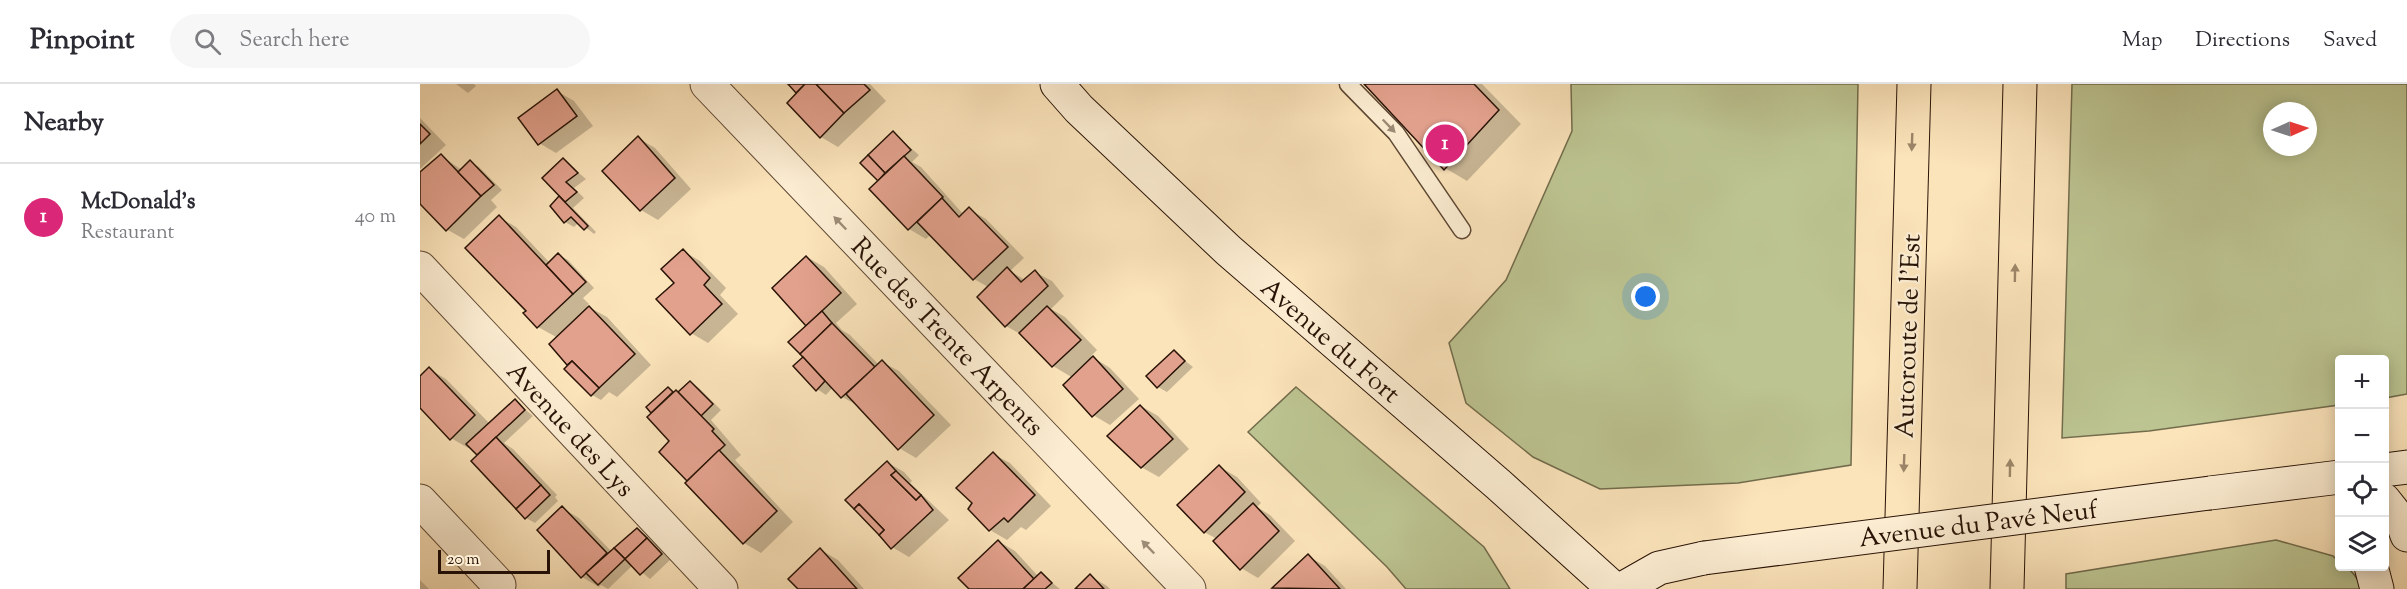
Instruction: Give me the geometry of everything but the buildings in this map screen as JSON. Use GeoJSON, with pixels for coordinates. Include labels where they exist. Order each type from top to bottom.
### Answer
{"type":"FeatureCollection","features":[{"type":"Feature","properties":{"kind":"highway","name":"Autoroute de l’Est"},"geometry":{"type":"LineString","coordinates":[[1900,589],[1914,84]]}},
{"type":"Feature","properties":{"kind":"highway"},"geometry":{"type":"LineString","coordinates":[[2007,589],[2020,84]]}},
{"type":"Feature","properties":{"kind":"main road","name":"Rue des Trente Arpents"},"geometry":{"type":"LineString","coordinates":[[707,84],[1189,589]]}},
{"type":"Feature","properties":{"kind":"main road","name":"Avenue du Fort"},"geometry":{"type":"LineString","coordinates":[[1057,84],[1079,109],[1228,250],[1499,485],[1614,589]]}},
{"type":"Feature","properties":{"kind":"main road","name":"Avenue des Lys"},"geometry":{"type":"LineString","coordinates":[[420,268],[721,589]]}},
{"type":"Feature","properties":{"kind":"main road"},"geometry":{"type":"LineString","coordinates":[[2389,469],[2407,467]]}},
{"type":"Feature","properties":{"kind":"main road","name":"Avenue du Pavé Neuf"},"geometry":{"type":"LineString","coordinates":[[1622,589],[1659,568],[1704,558],[2210,494],[2335,483]]}},
{"type":"Feature","properties":{"kind":"main road"},"geometry":{"type":"LineString","coordinates":[[420,501],[499,585]]}},
{"type":"Feature","properties":{"kind":"main road"},"geometry":{"type":"LineString","coordinates":[[2389,505],[2403,524],[2407,535]]}},
{"type":"Feature","properties":{"kind":"main road"},"geometry":{"type":"LineString","coordinates":[[2372,571],[2377,589]]}},
{"type":"Feature","properties":{"kind":"lane"},"geometry":{"type":"LineString","coordinates":[[1348,84],[1396,133],[1462,230]]}},
{"type":"Feature","properties":{"kind":"green space"},"geometry":{"type":"Polygon","coordinates":[[[1571,84],[1858,84],[1851,465],[1738,483],[1600,489],[1533,457],[1466,403],[1449,343],[1506,280],[1572,131],[1571,84]]]}},
{"type":"Feature","properties":{"kind":"green space"},"geometry":{"type":"Polygon","coordinates":[[[2072,84],[2407,84],[2407,394],[2389,397],[2389,355],[2335,355],[2335,406],[2149,431],[2062,438],[2072,84]]]}},
{"type":"Feature","properties":{"kind":"green space"},"geometry":{"type":"Polygon","coordinates":[[[1296,387],[1484,547],[1510,589],[1406,589],[1387,567],[1248,432],[1296,387]]]}},
{"type":"Feature","properties":{"kind":"green space"},"geometry":{"type":"Polygon","coordinates":[[[2276,540],[2333,556],[2335,571],[2350,571],[2363,589],[2066,589],[2066,574],[2276,540]]]}},
{"type":"Feature","properties":{"kind":"place","name":"McDonald's"},"geometry":{"type":"Point","coordinates":[1445,144]}}]}
